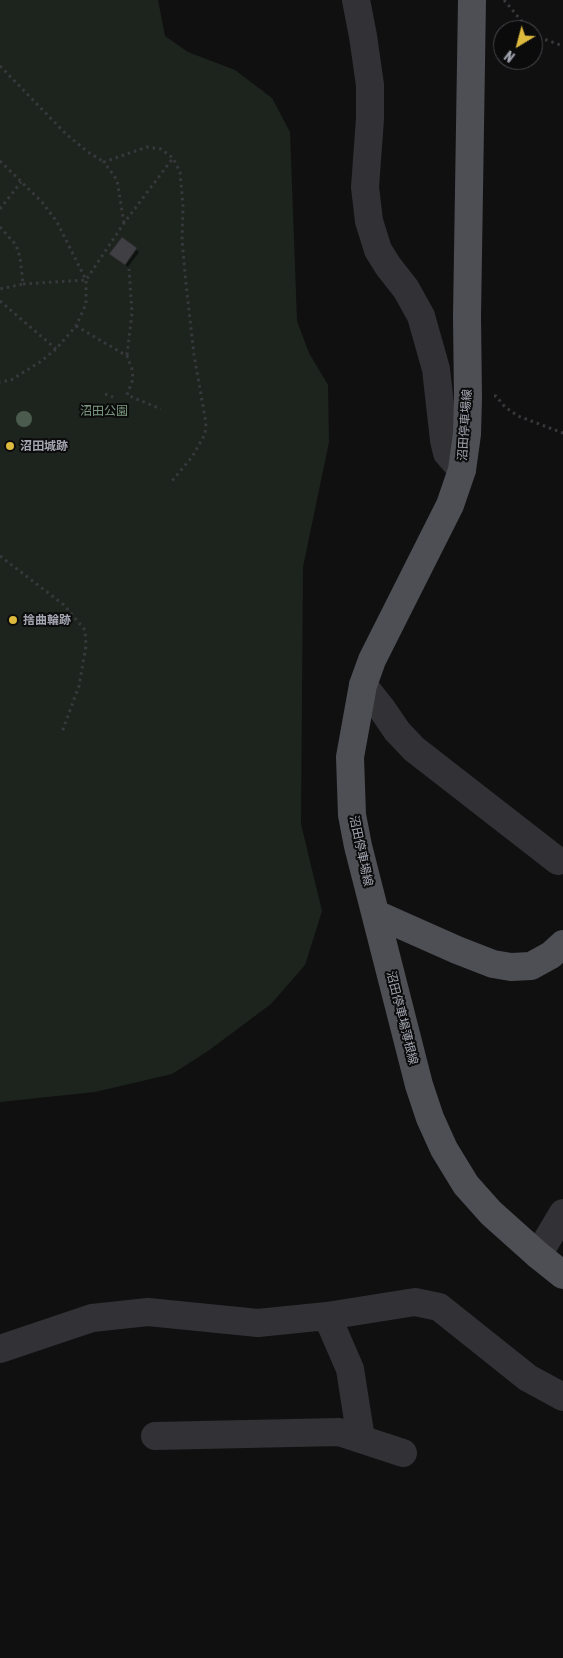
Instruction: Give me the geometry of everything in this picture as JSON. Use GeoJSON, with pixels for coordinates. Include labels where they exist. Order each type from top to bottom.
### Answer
{"type":"FeatureCollection","features":[{"type":"Feature","properties":{"kind":"main road","name":"沼田停車場線"},"geometry":{"type":"LineString","coordinates":[[376,914],[352,815],[350,757],[363,685],[372,660],[450,505],[462,470],[467,434],[468,398],[467,317],[472,0]]}},
{"type":"Feature","properties":{"kind":"main road"},"geometry":{"type":"LineString","coordinates":[[376,914],[493,964],[512,967],[531,966],[551,955],[563,944]]}},
{"type":"Feature","properties":{"kind":"main road","name":"沼田停車場薄根線"},"geometry":{"type":"LineString","coordinates":[[376,914],[419,1085],[430,1118],[444,1149],[466,1185],[492,1213],[563,1276]]}},
{"type":"Feature","properties":{"kind":"street"},"geometry":{"type":"LineString","coordinates":[[356,0],[370,85],[370,119],[365,187],[369,221],[378,250],[393,273],[406,288],[421,316],[436,369],[445,446],[447,453],[462,470]]}},
{"type":"Feature","properties":{"kind":"street"},"geometry":{"type":"LineString","coordinates":[[363,685],[397,732],[414,749],[561,858]]}},
{"type":"Feature","properties":{"kind":"street"},"geometry":{"type":"LineString","coordinates":[[538,1255],[563,1213]]}},
{"type":"Feature","properties":{"kind":"street"},"geometry":{"type":"LineString","coordinates":[[0,1349],[92,1318],[148,1312],[258,1323],[327,1316],[415,1302],[439,1306],[528,1378],[563,1397]]}},
{"type":"Feature","properties":{"kind":"street"},"geometry":{"type":"LineString","coordinates":[[327,1316],[350,1368],[361,1439]]}},
{"type":"Feature","properties":{"kind":"street"},"geometry":{"type":"LineString","coordinates":[[155,1436],[339,1432],[403,1453]]}},
{"type":"Feature","properties":{"kind":"path"},"geometry":{"type":"LineString","coordinates":[[504,0],[521,20]]}},
{"type":"Feature","properties":{"kind":"path"},"geometry":{"type":"LineString","coordinates":[[543,39],[563,46]]}},
{"type":"Feature","properties":{"kind":"path"},"geometry":{"type":"LineString","coordinates":[[0,66],[66,134],[104,162],[117,180],[124,223]]}},
{"type":"Feature","properties":{"kind":"path"},"geometry":{"type":"LineString","coordinates":[[104,162],[147,147],[161,149],[173,158],[180,172],[183,206],[182,240],[186,284],[194,356],[206,423],[205,434],[192,457],[172,481]]}},
{"type":"Feature","properties":{"kind":"path"},"geometry":{"type":"LineString","coordinates":[[86,280],[124,223],[173,158]]}},
{"type":"Feature","properties":{"kind":"path"},"geometry":{"type":"LineString","coordinates":[[0,161],[42,202],[57,222],[86,280],[86,304],[76,326],[56,350],[11,380],[0,382]]}},
{"type":"Feature","properties":{"kind":"path"},"geometry":{"type":"LineString","coordinates":[[0,209],[21,182]]}},
{"type":"Feature","properties":{"kind":"path"},"geometry":{"type":"LineString","coordinates":[[0,227],[16,245],[20,257],[23,284]]}},
{"type":"Feature","properties":{"kind":"path"},"geometry":{"type":"LineString","coordinates":[[129,268],[132,313],[127,356],[132,369],[133,379],[127,395],[161,409]]}},
{"type":"Feature","properties":{"kind":"path"},"geometry":{"type":"LineString","coordinates":[[0,289],[23,284],[86,280]]}},
{"type":"Feature","properties":{"kind":"path"},"geometry":{"type":"LineString","coordinates":[[0,300],[56,350]]}},
{"type":"Feature","properties":{"kind":"path"},"geometry":{"type":"LineString","coordinates":[[76,326],[127,356]]}},
{"type":"Feature","properties":{"kind":"path"},"geometry":{"type":"LineString","coordinates":[[105,394],[113,397]]}},
{"type":"Feature","properties":{"kind":"path"},"geometry":{"type":"LineString","coordinates":[[468,398],[496,396],[505,407],[518,416],[563,433]]}},
{"type":"Feature","properties":{"kind":"path"},"geometry":{"type":"LineString","coordinates":[[0,556],[64,605],[85,630],[86,646],[79,686],[62,732]]}},
{"type":"Feature","properties":{"kind":"green space","name":"沼田公園"},"geometry":{"type":"Polygon","coordinates":[[[0,0],[158,0],[165,36],[188,52],[235,70],[272,98],[290,132],[297,321],[309,353],[328,385],[329,442],[303,567],[301,824],[322,911],[305,965],[271,1004],[208,1051],[172,1074],[95,1092],[0,1102],[0,0]]]}},
{"type":"Feature","properties":{"kind":"building"},"geometry":{"type":"Polygon","coordinates":[[[122,237],[137,248],[125,265],[109,254],[122,237]]]}},
{"type":"Feature","properties":{"kind":"place","name":"沼田城跡"},"geometry":{"type":"Point","coordinates":[10,446]}},
{"type":"Feature","properties":{"kind":"place","name":"捨曲輪跡"},"geometry":{"type":"Point","coordinates":[13,620]}}]}
